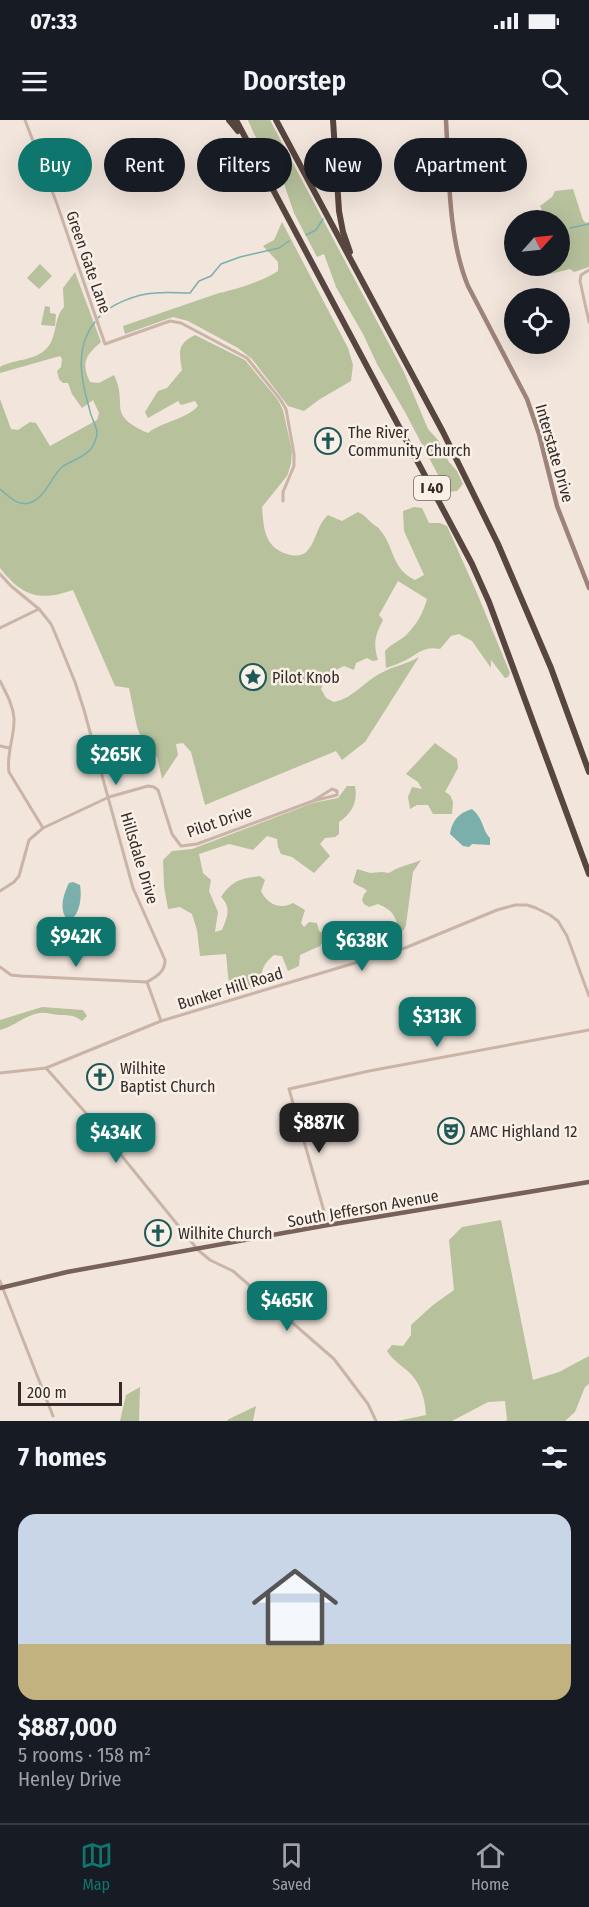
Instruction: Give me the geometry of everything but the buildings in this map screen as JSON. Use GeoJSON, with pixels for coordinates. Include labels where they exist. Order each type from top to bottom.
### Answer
{"type":"FeatureCollection","features":[{"type":"Feature","properties":{"kind":"highway"},"geometry":{"type":"LineString","coordinates":[[230,120],[243,138]]}},
{"type":"Feature","properties":{"kind":"highway","name":"I 40"},"geometry":{"type":"LineString","coordinates":[[236,120],[246,138]]}},
{"type":"Feature","properties":{"kind":"highway","name":"I 40"},"geometry":{"type":"LineString","coordinates":[[276,120],[442,432],[498,544],[551,668],[589,772]]}},
{"type":"Feature","properties":{"kind":"highway"},"geometry":{"type":"LineString","coordinates":[[333,120],[339,211],[343,232],[356,269]]}},
{"type":"Feature","properties":{"kind":"highway","name":"I 40"},"geometry":{"type":"LineString","coordinates":[[275,192],[472,564],[489,602],[589,874]]}},
{"type":"Feature","properties":{"kind":"main road","name":"Interstate Drive"},"geometry":{"type":"LineString","coordinates":[[446,120],[455,246],[460,269],[527,399],[539,434],[557,506],[589,588]]}},
{"type":"Feature","properties":{"kind":"main road","name":"South Jefferson Avenue"},"geometry":{"type":"LineString","coordinates":[[1,1288],[67,1272],[328,1225],[589,1182]]}},
{"type":"Feature","properties":{"kind":"street","name":"Green Gate Lane"},"geometry":{"type":"LineString","coordinates":[[25,120],[57,204],[105,344],[170,321],[181,323],[247,358],[285,410],[294,454],[294,466],[283,492],[283,501]]}},
{"type":"Feature","properties":{"kind":"street"},"geometry":{"type":"LineString","coordinates":[[589,270],[581,275],[580,281],[589,322]]}},
{"type":"Feature","properties":{"kind":"street","name":"Hillsdale Drive"},"geometry":{"type":"LineString","coordinates":[[0,574],[39,609],[51,624],[75,682],[134,888],[165,960],[165,967],[161,973],[147,982]]}},
{"type":"Feature","properties":{"kind":"street"},"geometry":{"type":"LineString","coordinates":[[0,628],[39,609]]}},
{"type":"Feature","properties":{"kind":"street"},"geometry":{"type":"LineString","coordinates":[[0,681],[12,709],[14,720],[9,748],[9,772],[43,828]]}},
{"type":"Feature","properties":{"kind":"street"},"geometry":{"type":"LineString","coordinates":[[0,746],[9,748]]}},
{"type":"Feature","properties":{"kind":"street","name":"Pilot Drive"},"geometry":{"type":"LineString","coordinates":[[0,891],[19,876],[29,840],[43,828],[109,797],[148,786],[154,787],[158,790],[172,834],[181,846],[188,846],[313,801],[337,795],[338,791],[332,789],[313,801]]}},
{"type":"Feature","properties":{"kind":"street","name":"Bunker Hill Road"},"geometry":{"type":"LineString","coordinates":[[0,1073],[46,1068],[160,1021],[405,948],[497,910],[515,905],[536,908],[558,921],[567,936],[589,996]]}},
{"type":"Feature","properties":{"kind":"street"},"geometry":{"type":"LineString","coordinates":[[0,967],[11,975],[147,982],[160,1021]]}},
{"type":"Feature","properties":{"kind":"street"},"geometry":{"type":"LineString","coordinates":[[328,1225],[289,1089],[369,1071],[589,1030]]}},
{"type":"Feature","properties":{"kind":"street"},"geometry":{"type":"LineString","coordinates":[[46,1068],[100,1129],[198,1250],[210,1260],[233,1270],[334,1359],[368,1404],[376,1421]]}},
{"type":"Feature","properties":{"kind":"street"},"geometry":{"type":"LineString","coordinates":[[0,1281],[53,1416]]}},
{"type":"Feature","properties":{"kind":"green space"},"geometry":{"type":"Polygon","coordinates":[[[248,120],[270,120],[280,138],[256,138],[248,120]]]}},
{"type":"Feature","properties":{"kind":"green space"},"geometry":{"type":"Polygon","coordinates":[[[292,161],[304,184],[304,192],[308,192],[404,372],[428,429],[438,440],[449,462],[457,471],[463,484],[457,491],[447,492],[336,287],[324,254],[317,257],[294,213],[287,192],[292,192],[292,161]]]}},
{"type":"Feature","properties":{"kind":"green space"},"geometry":{"type":"Polygon","coordinates":[[[573,189],[583,220],[586,223],[589,222],[589,267],[574,272],[570,269],[570,210],[542,210],[540,206],[552,197],[555,191],[573,189]]]}},
{"type":"Feature","properties":{"kind":"green space"},"geometry":{"type":"Polygon","coordinates":[[[282,222],[348,348],[353,365],[351,381],[304,411],[288,406],[252,359],[238,348],[188,321],[173,317],[125,334],[123,326],[250,284],[278,271],[278,262],[263,246],[274,240],[282,222]]]}},
{"type":"Feature","properties":{"kind":"green space"},"geometry":{"type":"Polygon","coordinates":[[[40,264],[52,276],[39,289],[27,278],[40,264]]]}},
{"type":"Feature","properties":{"kind":"green space"},"geometry":{"type":"Polygon","coordinates":[[[75,272],[101,342],[91,351],[86,360],[87,375],[90,382],[99,383],[114,375],[120,394],[120,408],[127,420],[148,433],[193,411],[198,406],[195,401],[181,405],[178,401],[148,418],[145,412],[158,391],[167,388],[182,370],[180,358],[182,345],[195,335],[245,360],[278,400],[283,410],[292,451],[287,476],[262,507],[265,530],[270,543],[281,552],[301,555],[313,543],[321,524],[328,515],[342,521],[358,512],[385,536],[401,570],[415,580],[424,575],[404,531],[403,511],[414,507],[422,508],[429,523],[440,523],[447,526],[510,673],[508,677],[505,678],[491,660],[491,668],[472,641],[459,634],[451,636],[440,649],[425,650],[386,668],[385,651],[411,629],[420,617],[427,599],[398,581],[379,615],[383,620],[376,640],[378,660],[373,661],[367,658],[356,663],[354,670],[344,666],[340,668],[327,677],[321,689],[326,698],[334,702],[341,700],[376,676],[419,657],[365,742],[342,760],[336,751],[205,805],[191,752],[183,743],[176,744],[178,755],[162,779],[157,757],[147,753],[137,727],[129,688],[115,686],[73,590],[50,596],[32,594],[16,585],[0,568],[0,399],[11,429],[18,430],[30,422],[36,423],[50,446],[97,420],[99,413],[93,400],[82,408],[72,394],[68,383],[63,383],[59,379],[57,371],[61,367],[60,356],[0,373],[0,367],[40,354],[49,345],[58,317],[64,307],[63,288],[75,272]]]}},
{"type":"Feature","properties":{"kind":"green space"},"geometry":{"type":"Polygon","coordinates":[[[45,306],[50,307],[50,313],[56,314],[55,326],[41,325],[45,306]]]}},
{"type":"Feature","properties":{"kind":"green space"},"geometry":{"type":"Polygon","coordinates":[[[435,743],[457,759],[458,768],[445,792],[450,795],[453,802],[452,814],[433,814],[428,805],[417,805],[410,809],[408,797],[412,787],[422,789],[418,782],[406,774],[435,743]]]}},
{"type":"Feature","properties":{"kind":"green space"},"geometry":{"type":"Polygon","coordinates":[[[347,786],[355,786],[356,797],[353,807],[339,822],[339,834],[325,838],[320,844],[330,856],[314,873],[292,857],[281,854],[277,839],[267,836],[253,850],[229,844],[199,854],[203,873],[211,880],[209,891],[218,912],[215,932],[222,930],[227,917],[226,905],[221,897],[225,891],[238,881],[260,876],[265,880],[261,891],[270,902],[279,906],[293,903],[305,910],[301,923],[304,927],[309,922],[317,923],[319,931],[328,936],[320,946],[300,955],[299,966],[288,971],[282,956],[274,955],[263,969],[261,986],[230,996],[226,954],[200,956],[197,930],[192,914],[180,907],[168,909],[163,860],[172,851],[192,849],[313,803],[338,798],[347,786]]]}},
{"type":"Feature","properties":{"kind":"green space"},"geometry":{"type":"Polygon","coordinates":[[[421,860],[413,872],[406,925],[404,930],[399,932],[395,918],[390,911],[378,904],[369,907],[364,904],[362,900],[367,891],[353,882],[357,869],[370,873],[389,873],[421,860]]]}},
{"type":"Feature","properties":{"kind":"green space"},"geometry":{"type":"Polygon","coordinates":[[[42,1007],[83,1010],[87,1016],[82,1021],[71,1016],[40,1013],[0,1030],[0,1020],[42,1007]]]}},
{"type":"Feature","properties":{"kind":"green space"},"geometry":{"type":"Polygon","coordinates":[[[501,1220],[533,1380],[559,1372],[589,1356],[589,1384],[585,1387],[575,1412],[565,1421],[505,1421],[507,1420],[505,1401],[488,1402],[452,1421],[397,1421],[426,1415],[425,1408],[421,1389],[414,1378],[387,1351],[392,1345],[403,1346],[411,1335],[411,1325],[454,1290],[449,1240],[462,1227],[501,1220]]]}},
{"type":"Feature","properties":{"kind":"green space"},"geometry":{"type":"Polygon","coordinates":[[[140,1387],[139,1421],[120,1421],[126,1395],[140,1387]]]}},
{"type":"Feature","properties":{"kind":"green space"},"geometry":{"type":"Polygon","coordinates":[[[256,1406],[253,1421],[227,1421],[229,1419],[256,1406]]]}},
{"type":"Feature","properties":{"kind":"water"},"geometry":{"type":"Polygon","coordinates":[[[472,809],[490,838],[490,845],[463,846],[450,834],[456,818],[472,809]]]}},
{"type":"Feature","properties":{"kind":"water"},"geometry":{"type":"Polygon","coordinates":[[[69,883],[80,885],[81,895],[76,915],[69,921],[64,913],[63,903],[69,883]]]}},
{"type":"Feature","properties":{"kind":"waterway"},"geometry":{"type":"LineString","coordinates":[[306,235],[316,230],[323,219]]}},
{"type":"Feature","properties":{"kind":"waterway"},"geometry":{"type":"LineString","coordinates":[[570,228],[589,224]]}},
{"type":"Feature","properties":{"kind":"waterway"},"geometry":{"type":"LineString","coordinates":[[98,318],[117,304],[140,295],[190,293],[199,281],[211,276],[221,264],[279,248],[289,241]]}},
{"type":"Feature","properties":{"kind":"waterway"},"geometry":{"type":"LineString","coordinates":[[0,489],[19,503],[32,502],[45,491],[62,467],[84,455],[92,447],[97,430],[84,388],[81,365],[84,343],[95,322]]}},
{"type":"Feature","properties":{"kind":"place","name":"The River Community Church"},"geometry":{"type":"Point","coordinates":[328,441]}},
{"type":"Feature","properties":{"kind":"place","name":"Pilot Knob"},"geometry":{"type":"Point","coordinates":[253,677]}},
{"type":"Feature","properties":{"kind":"place","name":"Wilhite Baptist Church"},"geometry":{"type":"Point","coordinates":[100,1077]}},
{"type":"Feature","properties":{"kind":"place","name":"AMC Highland 12"},"geometry":{"type":"Point","coordinates":[451,1131]}},
{"type":"Feature","properties":{"kind":"place","name":"Wilhite Church"},"geometry":{"type":"Point","coordinates":[158,1233]}}]}
